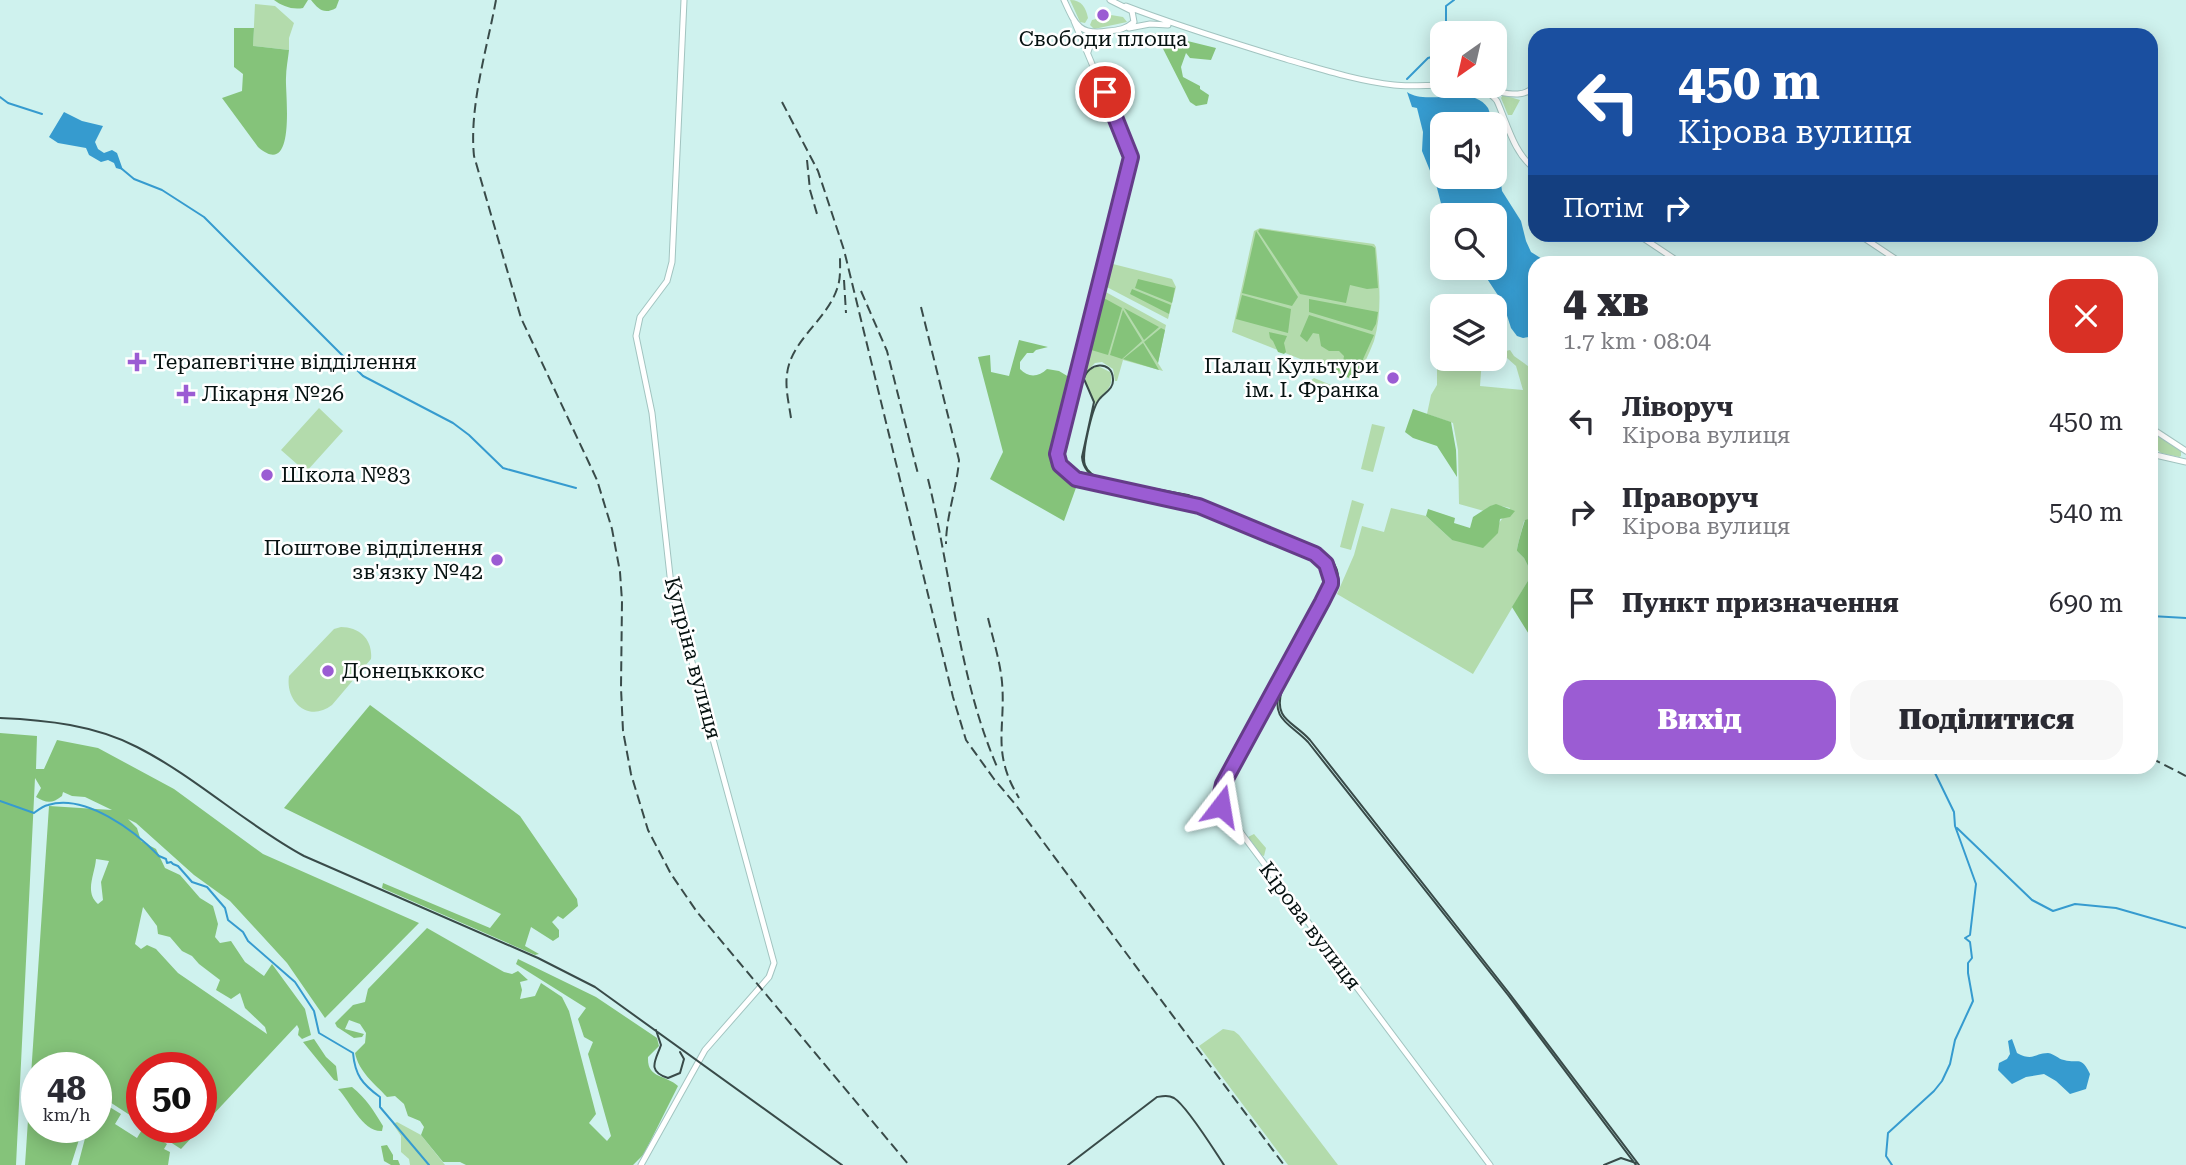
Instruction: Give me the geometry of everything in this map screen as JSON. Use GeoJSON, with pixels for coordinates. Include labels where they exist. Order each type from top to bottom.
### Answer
{"type":"FeatureCollection","features":[{"type":"Feature","properties":{"kind":"main road","name":"Купріна вулиця"},"geometry":{"type":"LineString","coordinates":[[641,1165],[648,1157],[705,1050],[769,976],[774,963],[671,585],[652,413],[636,336],[639,317],[667,281],[671,262],[684,0]]}},
{"type":"Feature","properties":{"kind":"main road","name":"Кірова вулиця"},"geometry":{"type":"LineString","coordinates":[[1064,0],[1131,157],[1057,454],[1060,465],[1070,476],[1084,481],[1199,506],[1308,550],[1326,564],[1331,584],[1223,784],[1221,806],[1490,1165]]}},
{"type":"Feature","properties":{"kind":"main road"},"geometry":{"type":"LineString","coordinates":[[1110,0],[1175,26],[1329,71],[1381,84],[1430,86]]}},
{"type":"Feature","properties":{"kind":"main road"},"geometry":{"type":"LineString","coordinates":[[1124,29],[1132,24],[1135,18],[1126,6]]}},
{"type":"Feature","properties":{"kind":"main road"},"geometry":{"type":"LineString","coordinates":[[1074,21],[1086,31],[1101,33],[1150,24],[1175,26]]}},
{"type":"Feature","properties":{"kind":"main road"},"geometry":{"type":"LineString","coordinates":[[1088,52],[1092,40],[1101,33]]}},
{"type":"Feature","properties":{"kind":"main road"},"geometry":{"type":"LineString","coordinates":[[1507,93],[1519,95],[1528,91]]}},
{"type":"Feature","properties":{"kind":"main road"},"geometry":{"type":"LineString","coordinates":[[1495,98],[1519,150],[1528,163]]}},
{"type":"Feature","properties":{"kind":"main road"},"geometry":{"type":"LineString","coordinates":[[1649,242],[1670,256]]}},
{"type":"Feature","properties":{"kind":"main road"},"geometry":{"type":"LineString","coordinates":[[1870,242],[1891,256]]}},
{"type":"Feature","properties":{"kind":"main road"},"geometry":{"type":"LineString","coordinates":[[2158,433],[2186,451]]}},
{"type":"Feature","properties":{"kind":"main road"},"geometry":{"type":"LineString","coordinates":[[2158,456],[2186,462]]}},
{"type":"Feature","properties":{"kind":"green space"},"geometry":{"type":"Polygon","coordinates":[[[274,0],[308,0],[303,8],[299,8],[287,7],[274,0]]]}},
{"type":"Feature","properties":{"kind":"green space"},"geometry":{"type":"Polygon","coordinates":[[[311,0],[339,0],[336,8],[325,11],[311,0]]]}},
{"type":"Feature","properties":{"kind":"green space"},"geometry":{"type":"Polygon","coordinates":[[[1070,0],[1078,1],[1085,8],[1088,18],[1085,23],[1080,22],[1070,0]]]}},
{"type":"Feature","properties":{"kind":"green space"},"geometry":{"type":"Polygon","coordinates":[[[255,4],[275,6],[294,23],[289,38],[289,50],[253,46],[255,4]]]}},
{"type":"Feature","properties":{"kind":"green space"},"geometry":{"type":"Polygon","coordinates":[[[1111,15],[1123,17],[1127,22],[1094,29],[1090,25],[1092,20],[1111,15]]]}},
{"type":"Feature","properties":{"kind":"green space"},"geometry":{"type":"Polygon","coordinates":[[[234,28],[254,28],[253,46],[289,50],[286,130],[284,144],[279,153],[270,154],[258,147],[222,98],[242,91],[243,74],[234,67],[234,28]]]}},
{"type":"Feature","properties":{"kind":"green space"},"geometry":{"type":"Polygon","coordinates":[[[1155,33],[1216,48],[1211,60],[1190,58],[1186,53],[1181,67],[1183,77],[1200,86],[1200,89],[1209,95],[1207,104],[1196,106],[1190,102],[1155,33]]]}},
{"type":"Feature","properties":{"kind":"green space"},"geometry":{"type":"Polygon","coordinates":[[[1507,96],[1520,100],[1512,115],[1507,112],[1501,98],[1507,96]]]}},
{"type":"Feature","properties":{"kind":"green space"},"geometry":{"type":"Polygon","coordinates":[[[1260,228],[1374,244],[1376,247],[1379,318],[1374,341],[1356,381],[1232,332],[1254,231],[1260,228]]]}},
{"type":"Feature","properties":{"kind":"green space"},"geometry":{"type":"Polygon","coordinates":[[[1260,229],[1372,246],[1375,248],[1378,288],[1367,289],[1350,285],[1346,303],[1300,294],[1258,231],[1260,229]]]}},
{"type":"Feature","properties":{"kind":"green space"},"geometry":{"type":"Polygon","coordinates":[[[1256,231],[1298,297],[1292,306],[1242,293],[1256,231]]]}},
{"type":"Feature","properties":{"kind":"green space"},"geometry":{"type":"Polygon","coordinates":[[[1109,263],[1172,279],[1176,287],[1168,319],[1103,285],[1109,263]]]}},
{"type":"Feature","properties":{"kind":"green space"},"geometry":{"type":"Polygon","coordinates":[[[1138,279],[1175,288],[1172,303],[1135,288],[1138,279]]]}},
{"type":"Feature","properties":{"kind":"green space"},"geometry":{"type":"Polygon","coordinates":[[[1132,289],[1171,305],[1169,314],[1130,294],[1132,289]]]}},
{"type":"Feature","properties":{"kind":"green space"},"geometry":{"type":"Polygon","coordinates":[[[1102,290],[1166,325],[1158,363],[1163,371],[1123,360],[1117,381],[1113,369],[1102,362],[1095,363],[1084,374],[1081,373],[1102,290]]]}},
{"type":"Feature","properties":{"kind":"green space"},"geometry":{"type":"Polygon","coordinates":[[[1242,295],[1291,309],[1288,333],[1236,319],[1242,295]]]}},
{"type":"Feature","properties":{"kind":"green space"},"geometry":{"type":"Polygon","coordinates":[[[1102,297],[1122,308],[1108,355],[1088,349],[1102,297]]]}},
{"type":"Feature","properties":{"kind":"green space"},"geometry":{"type":"Polygon","coordinates":[[[1309,299],[1378,312],[1376,324],[1372,331],[1309,312],[1309,299]]]}},
{"type":"Feature","properties":{"kind":"green space"},"geometry":{"type":"Polygon","coordinates":[[[1124,308],[1159,327],[1144,340],[1124,308]]]}},
{"type":"Feature","properties":{"kind":"green space"},"geometry":{"type":"Polygon","coordinates":[[[1123,310],[1142,341],[1122,359],[1110,355],[1123,310]]]}},
{"type":"Feature","properties":{"kind":"green space"},"geometry":{"type":"Polygon","coordinates":[[[1309,315],[1374,335],[1354,379],[1347,377],[1345,372],[1336,371],[1336,365],[1343,362],[1344,356],[1339,351],[1329,351],[1321,346],[1319,334],[1313,333],[1307,342],[1300,336],[1309,315]]]}},
{"type":"Feature","properties":{"kind":"green space"},"geometry":{"type":"Polygon","coordinates":[[[1161,328],[1165,330],[1158,363],[1144,342],[1161,328]]]}},
{"type":"Feature","properties":{"kind":"green space"},"geometry":{"type":"Polygon","coordinates":[[[1269,332],[1287,336],[1284,354],[1278,352],[1269,332]]]}},
{"type":"Feature","properties":{"kind":"green space"},"geometry":{"type":"Polygon","coordinates":[[[1019,340],[1048,347],[1027,353],[1020,362],[1023,372],[1034,375],[1047,369],[1059,371],[1069,377],[1070,384],[1054,455],[1057,473],[1077,485],[1064,521],[990,479],[1003,452],[978,357],[990,355],[991,372],[1009,376],[1019,340]]]}},
{"type":"Feature","properties":{"kind":"green space"},"geometry":{"type":"Polygon","coordinates":[[[1143,343],[1159,370],[1123,359],[1143,343]]]}},
{"type":"Feature","properties":{"kind":"green space"},"geometry":{"type":"Polygon","coordinates":[[[1510,350],[1528,366],[1528,520],[1524,521],[1517,551],[1528,566],[1528,581],[1473,674],[1337,594],[1354,555],[1362,526],[1384,532],[1391,508],[1426,516],[1452,540],[1499,523],[1510,508],[1493,506],[1484,511],[1459,504],[1458,450],[1453,423],[1427,414],[1431,395],[1437,385],[1437,371],[1481,371],[1480,386],[1523,390],[1516,366],[1507,358],[1507,351],[1510,350]]]}},
{"type":"Feature","properties":{"kind":"green space"},"geometry":{"type":"Polygon","coordinates":[[[1098,366],[1110,372],[1111,382],[1094,405],[1085,378],[1090,369],[1098,366]]]}},
{"type":"Feature","properties":{"kind":"green space"},"geometry":{"type":"Polygon","coordinates":[[[1314,378],[1353,394],[1356,399],[1310,381],[1314,378]]]}},
{"type":"Feature","properties":{"kind":"green space"},"geometry":{"type":"Polygon","coordinates":[[[319,408],[343,431],[306,472],[281,450],[319,408]]]}},
{"type":"Feature","properties":{"kind":"green space"},"geometry":{"type":"Polygon","coordinates":[[[1413,409],[1451,422],[1457,477],[1437,446],[1413,438],[1405,432],[1413,409]]]}},
{"type":"Feature","properties":{"kind":"green space"},"geometry":{"type":"Polygon","coordinates":[[[1372,424],[1385,427],[1373,472],[1361,469],[1372,424]]]}},
{"type":"Feature","properties":{"kind":"green space"},"geometry":{"type":"Polygon","coordinates":[[[2158,437],[2181,451],[2181,456],[2179,457],[2158,450],[2158,437]]]}},
{"type":"Feature","properties":{"kind":"green space"},"geometry":{"type":"Polygon","coordinates":[[[1352,500],[1364,504],[1351,550],[1340,547],[1352,500]]]}},
{"type":"Feature","properties":{"kind":"green space"},"geometry":{"type":"Polygon","coordinates":[[[1496,504],[1515,511],[1510,517],[1500,519],[1498,533],[1483,548],[1452,540],[1426,516],[1428,509],[1455,518],[1454,523],[1470,528],[1473,517],[1496,504]]]}},
{"type":"Feature","properties":{"kind":"green space"},"geometry":{"type":"Polygon","coordinates":[[[1528,519],[1528,566],[1517,551],[1525,520],[1528,519]]]}},
{"type":"Feature","properties":{"kind":"green space"},"geometry":{"type":"Polygon","coordinates":[[[1528,581],[1528,633],[1512,607],[1528,581]]]}},
{"type":"Feature","properties":{"kind":"green space","name":"Донецьккокс"},"geometry":{"type":"Polygon","coordinates":[[[334,629],[354,629],[364,636],[370,646],[371,659],[332,705],[315,712],[307,711],[300,707],[291,694],[289,676],[334,629]]]}},
{"type":"Feature","properties":{"kind":"green space"},"geometry":{"type":"Polygon","coordinates":[[[370,705],[520,816],[577,899],[578,906],[563,919],[558,916],[552,922],[559,930],[559,937],[553,941],[531,927],[525,946],[539,954],[535,955],[382,888],[383,883],[490,928],[501,914],[284,808],[370,705]]]}},
{"type":"Feature","properties":{"kind":"green space"},"geometry":{"type":"Polygon","coordinates":[[[0,733],[37,736],[36,769],[44,769],[57,740],[98,748],[174,789],[263,854],[419,923],[325,1018],[287,963],[230,901],[194,875],[136,823],[128,819],[137,828],[141,841],[156,849],[165,868],[180,875],[200,898],[213,906],[218,924],[215,937],[220,943],[231,941],[245,962],[264,976],[272,964],[305,1009],[311,1035],[302,1039],[298,1035],[297,1025],[217,1111],[217,1052],[126,1052],[126,1113],[112,1103],[112,1052],[33,1052],[49,806],[112,810],[85,797],[63,792],[62,796],[55,800],[43,800],[36,797],[41,788],[35,778],[16,1165],[0,1165],[0,733]],[[96,859],[91,888],[98,904],[103,900],[101,882],[109,861],[96,859]],[[143,907],[135,944],[141,949],[147,945],[156,949],[178,973],[267,1034],[265,1027],[245,1008],[240,993],[231,999],[216,990],[220,980],[182,951],[170,937],[158,934],[157,926],[143,907]]]}},
{"type":"Feature","properties":{"kind":"green space"},"geometry":{"type":"Polygon","coordinates":[[[1254,834],[1266,848],[1264,856],[1248,837],[1254,834]]]}},
{"type":"Feature","properties":{"kind":"green space"},"geometry":{"type":"Polygon","coordinates":[[[427,928],[504,972],[512,974],[518,971],[528,980],[520,982],[520,999],[535,996],[541,983],[562,997],[569,1011],[596,1114],[589,1123],[607,1141],[611,1136],[588,1054],[593,1042],[584,1037],[578,1019],[586,1008],[516,964],[518,959],[596,997],[657,1038],[659,1046],[648,1057],[650,1069],[678,1086],[644,1154],[633,1165],[466,1165],[460,1162],[443,1162],[421,1135],[424,1127],[420,1121],[408,1116],[404,1104],[395,1096],[387,1097],[368,1077],[355,1053],[365,1043],[366,1033],[360,1024],[349,1020],[345,1029],[364,1034],[354,1038],[335,1023],[353,1005],[365,1002],[368,989],[427,928]]]}},
{"type":"Feature","properties":{"kind":"green space"},"geometry":{"type":"Polygon","coordinates":[[[1223,1029],[1239,1035],[1338,1165],[1288,1165],[1199,1046],[1223,1029]]]}},
{"type":"Feature","properties":{"kind":"green space"},"geometry":{"type":"Polygon","coordinates":[[[314,1039],[336,1066],[338,1081],[334,1080],[303,1042],[314,1039]]]}},
{"type":"Feature","properties":{"kind":"green space"},"geometry":{"type":"Polygon","coordinates":[[[352,1087],[373,1110],[383,1126],[382,1131],[363,1122],[338,1089],[352,1087]]]}},
{"type":"Feature","properties":{"kind":"green space"},"geometry":{"type":"Polygon","coordinates":[[[112,1108],[121,1114],[115,1124],[126,1131],[126,1143],[166,1143],[164,1149],[170,1152],[168,1165],[78,1165],[84,1143],[112,1143],[112,1108]]]}},
{"type":"Feature","properties":{"kind":"green space"},"geometry":{"type":"Polygon","coordinates":[[[397,1122],[421,1135],[445,1165],[410,1165],[409,1159],[401,1152],[401,1136],[393,1124],[397,1122]]]}},
{"type":"Feature","properties":{"kind":"green space"},"geometry":{"type":"Polygon","coordinates":[[[26,1143],[78,1143],[71,1165],[25,1165],[26,1143]]]}},
{"type":"Feature","properties":{"kind":"green space"},"geometry":{"type":"Polygon","coordinates":[[[172,1143],[187,1143],[181,1149],[172,1143]]]}},
{"type":"Feature","properties":{"kind":"green space"},"geometry":{"type":"Polygon","coordinates":[[[387,1145],[393,1160],[398,1160],[400,1165],[391,1165],[384,1161],[381,1146],[387,1145]]]}},
{"type":"Feature","properties":{"kind":"water"},"geometry":{"type":"Polygon","coordinates":[[[1407,92],[1430,98],[1474,98],[1481,101],[1489,112],[1430,112],[1430,171],[1422,151],[1423,132],[1417,108],[1412,107],[1407,92]]]}},
{"type":"Feature","properties":{"kind":"water"},"geometry":{"type":"Polygon","coordinates":[[[64,112],[82,121],[103,126],[95,142],[98,149],[104,153],[112,150],[117,153],[123,170],[116,168],[114,163],[108,160],[101,162],[89,155],[86,148],[58,143],[49,137],[64,112]]]}},
{"type":"Feature","properties":{"kind":"water"},"geometry":{"type":"Polygon","coordinates":[[[1437,189],[1502,189],[1521,221],[1531,252],[1537,256],[1528,256],[1528,337],[1517,336],[1511,328],[1507,316],[1507,294],[1497,294],[1488,280],[1507,280],[1507,203],[1441,203],[1437,189]]]}},
{"type":"Feature","properties":{"kind":"water"},"geometry":{"type":"Polygon","coordinates":[[[2012,1039],[2017,1053],[2023,1056],[2048,1053],[2069,1061],[2082,1062],[2090,1074],[2086,1089],[2070,1094],[2044,1074],[2026,1077],[2012,1084],[1998,1070],[1999,1063],[2010,1054],[2008,1041],[2012,1039]]]}},
{"type":"Feature","properties":{"kind":"waterway"},"geometry":{"type":"LineString","coordinates":[[1446,21],[1446,6],[1454,0]]}},
{"type":"Feature","properties":{"kind":"waterway"},"geometry":{"type":"LineString","coordinates":[[1407,79],[1430,57]]}},
{"type":"Feature","properties":{"kind":"waterway"},"geometry":{"type":"LineString","coordinates":[[0,97],[8,103],[42,114]]}},
{"type":"Feature","properties":{"kind":"waterway"},"geometry":{"type":"LineString","coordinates":[[122,169],[134,179],[162,190],[204,217],[363,376],[453,423],[503,468],[576,488]]}},
{"type":"Feature","properties":{"kind":"waterway"},"geometry":{"type":"LineString","coordinates":[[2158,616],[2186,618]]}},
{"type":"Feature","properties":{"kind":"waterway"},"geometry":{"type":"LineString","coordinates":[[1892,1165],[1886,1156],[1888,1133],[1942,1081],[1950,1064],[1955,1040],[1973,1001],[1968,973],[1968,963],[1972,958],[1970,942],[1965,938],[1970,935],[1976,884],[1955,826],[1954,812],[1935,774]]}},
{"type":"Feature","properties":{"kind":"waterway"},"geometry":{"type":"LineString","coordinates":[[0,801],[34,813],[46,806],[62,803],[93,809],[137,836],[166,859],[167,863],[178,866],[192,882],[207,887],[225,908],[228,920],[295,982],[314,1011],[319,1033],[353,1053],[360,1078],[380,1097],[380,1107],[429,1165]]}},
{"type":"Feature","properties":{"kind":"waterway"},"geometry":{"type":"LineString","coordinates":[[1957,828],[2032,900],[2053,911],[2075,904],[2116,908],[2186,928]]}},
{"type":"Feature","properties":{"kind":"tram line"},"geometry":{"type":"LineString","coordinates":[[1636,1165],[1508,995],[1308,742],[1280,714],[1278,708],[1280,689],[1336,581],[1331,564],[1310,547],[1188,498],[1101,480],[1090,474],[1086,468],[1084,465],[1082,457],[1094,402],[1084,379],[1090,369],[1104,366],[1112,373],[1113,379],[1110,389],[1096,406],[1088,433],[1084,460],[1086,468],[1092,474],[1102,479],[1188,495],[1311,545],[1332,560],[1337,572],[1337,585],[1282,690],[1282,714],[1310,740],[1509,993],[1639,1165]]}},
{"type":"Feature","properties":{"kind":"tram line"},"geometry":{"type":"LineString","coordinates":[[0,718],[70,725],[104,733],[137,747],[180,772],[261,830],[304,856],[538,958],[595,987],[842,1165]]}},
{"type":"Feature","properties":{"kind":"tram line"},"geometry":{"type":"LineString","coordinates":[[656,1030],[661,1045],[654,1064],[657,1072],[668,1078],[680,1073],[684,1059],[680,1052]]}},
{"type":"Feature","properties":{"kind":"tram line"},"geometry":{"type":"LineString","coordinates":[[1068,1165],[1157,1097],[1166,1096],[1174,1098],[1186,1110],[1224,1165]]}},
{"type":"Feature","properties":{"kind":"tram line"},"geometry":{"type":"LineString","coordinates":[[1604,1165],[1621,1158],[1636,1163]]}},
{"type":"Feature","properties":{"kind":"railway"},"geometry":{"type":"LineString","coordinates":[[496,0],[476,98],[474,156],[521,318],[597,480],[612,529],[622,601],[623,731],[631,774],[648,830],[671,874],[697,912],[909,1165]]}},
{"type":"Feature","properties":{"kind":"railway"},"geometry":{"type":"LineString","coordinates":[[782,102],[818,171],[844,250],[953,697],[966,740],[1284,1165]]}},
{"type":"Feature","properties":{"kind":"railway"},"geometry":{"type":"LineString","coordinates":[[807,160],[810,190],[817,214]]}},
{"type":"Feature","properties":{"kind":"railway"},"geometry":{"type":"LineString","coordinates":[[791,418],[786,385],[790,362],[832,300],[839,281],[840,256]]}},
{"type":"Feature","properties":{"kind":"railway"},"geometry":{"type":"LineString","coordinates":[[844,280],[846,313]]}},
{"type":"Feature","properties":{"kind":"railway"},"geometry":{"type":"LineString","coordinates":[[861,291],[887,351],[918,474]]}},
{"type":"Feature","properties":{"kind":"railway"},"geometry":{"type":"LineString","coordinates":[[921,307],[959,460],[946,544]]}},
{"type":"Feature","properties":{"kind":"railway"},"geometry":{"type":"LineString","coordinates":[[928,479],[965,663],[984,734],[998,769]]}},
{"type":"Feature","properties":{"kind":"railway"},"geometry":{"type":"LineString","coordinates":[[988,618],[1002,682],[1002,753],[1010,782],[1019,798]]}},
{"type":"Feature","properties":{"kind":"railway"},"geometry":{"type":"LineString","coordinates":[[2158,762],[2186,776]]}},
{"type":"Feature","properties":{"kind":"place","name":"Свободи площа"},"geometry":{"type":"Point","coordinates":[1103,15]}},
{"type":"Feature","properties":{"kind":"place","name":"Терапевгічне відділення"},"geometry":{"type":"Point","coordinates":[137,362]}},
{"type":"Feature","properties":{"kind":"place","name":"Палац Культури ім. І. Франка"},"geometry":{"type":"Point","coordinates":[1393,378]}},
{"type":"Feature","properties":{"kind":"place","name":"Лікарня №26"},"geometry":{"type":"Point","coordinates":[186,394]}},
{"type":"Feature","properties":{"kind":"place","name":"Школа №83"},"geometry":{"type":"Point","coordinates":[267,475]}},
{"type":"Feature","properties":{"kind":"place","name":"Поштове відділення зв'язку №42"},"geometry":{"type":"Point","coordinates":[497,560]}},
{"type":"Feature","properties":{"kind":"place","name":"Донецьккокс"},"geometry":{"type":"Point","coordinates":[328,671]}},
{"type":"Feature","properties":{"kind":"route"},"geometry":{"type":"LineString","coordinates":[[1105,92],[1131,157],[1057,459],[1065,471],[1076,479],[1188,502],[1308,550],[1326,564],[1331,580],[1276,690],[1223,784],[1221,806]]}}]}
